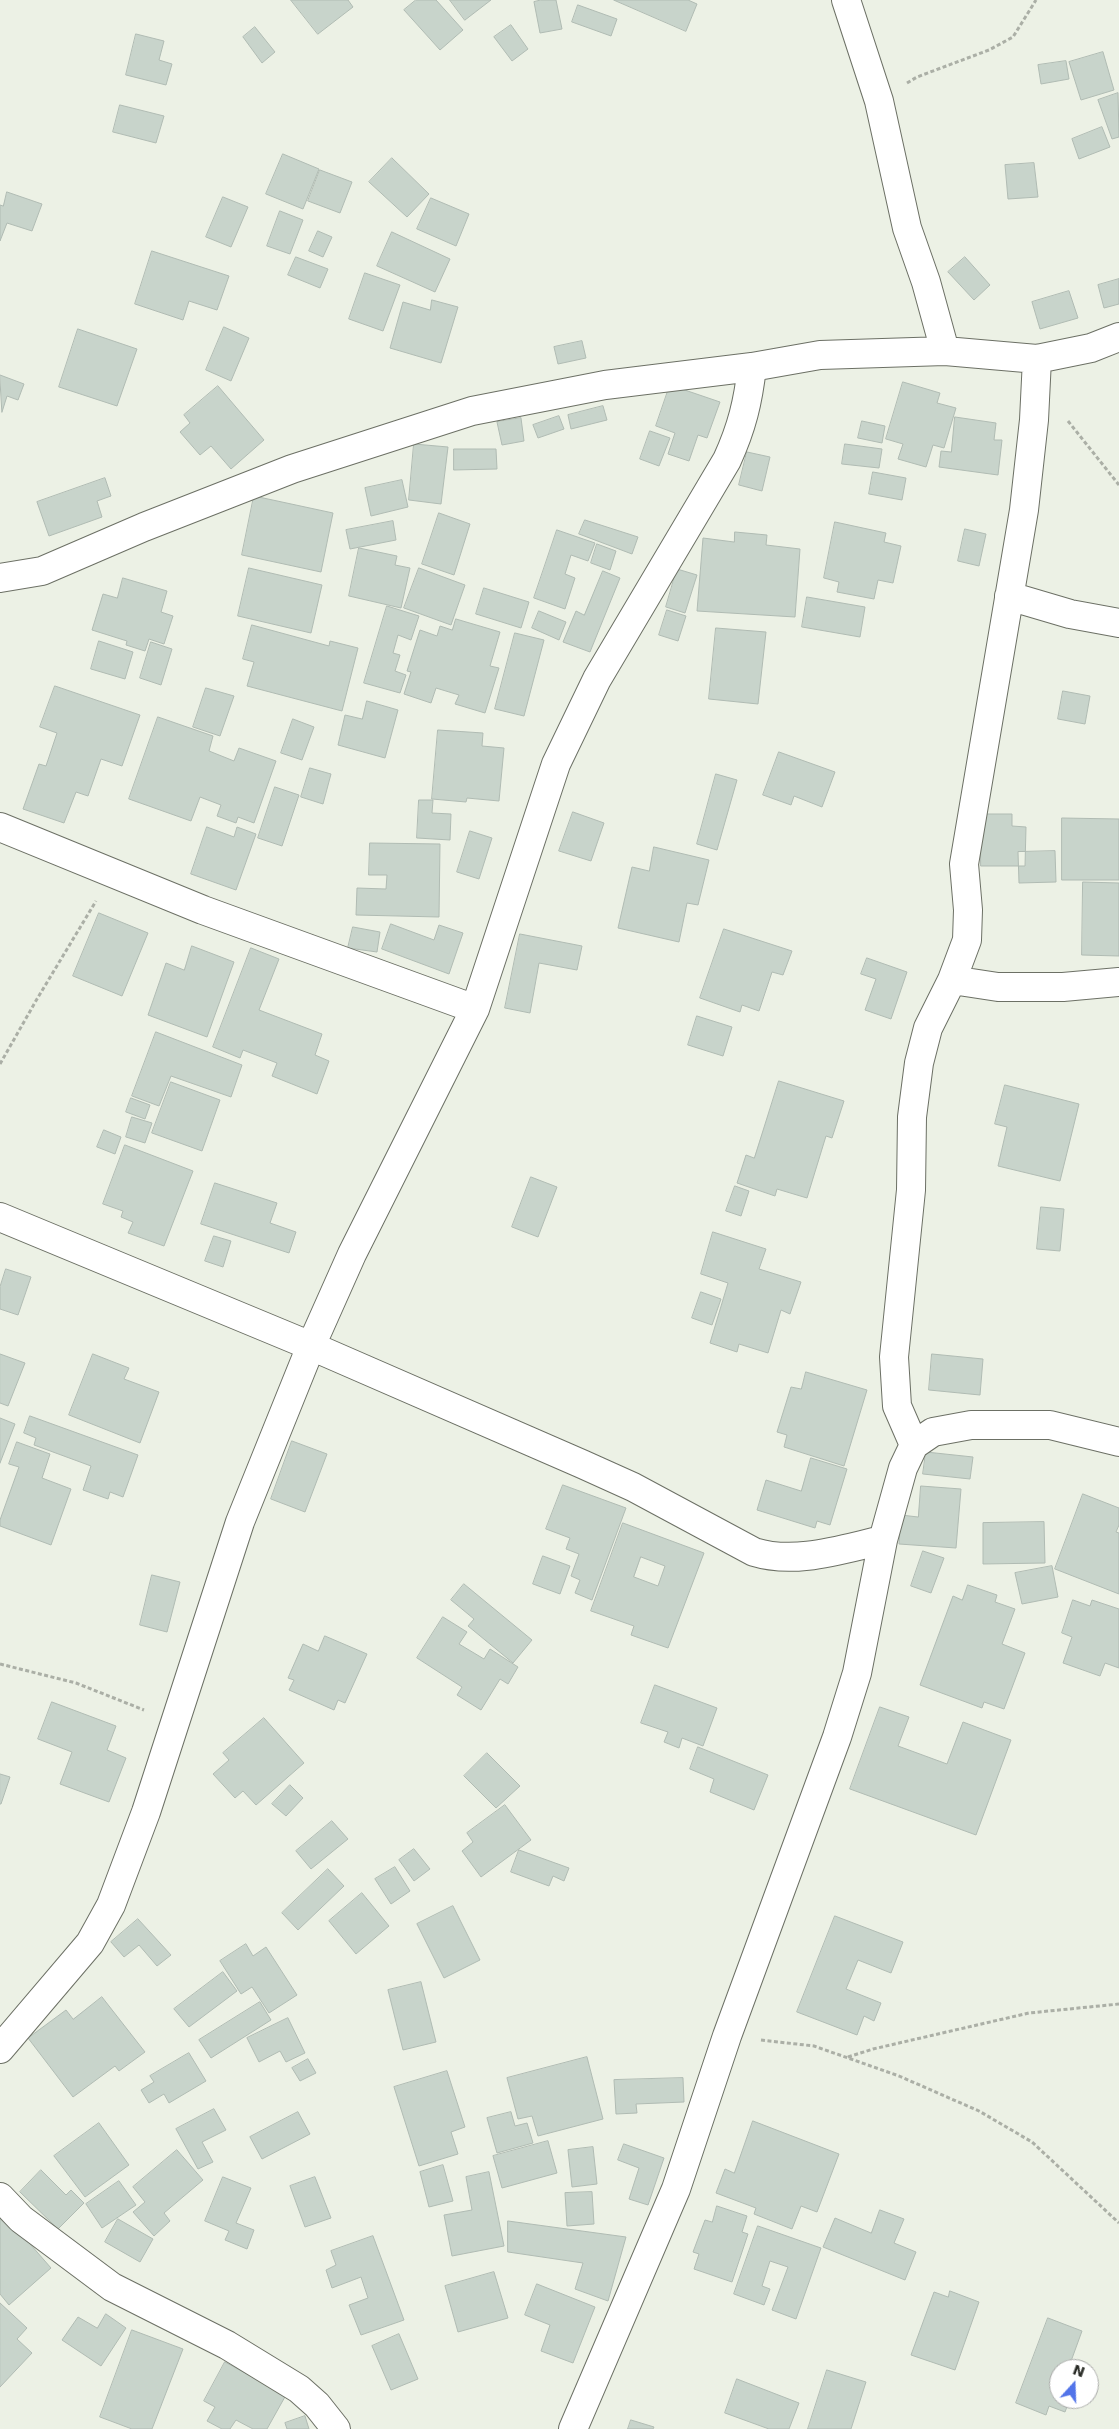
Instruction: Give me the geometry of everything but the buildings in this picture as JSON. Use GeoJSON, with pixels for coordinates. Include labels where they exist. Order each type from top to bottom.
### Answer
{"type":"FeatureCollection","features":[{"type":"Feature","properties":{"kind":"street"},"geometry":{"type":"LineString","coordinates":[[846,0],[879,101],[907,228],[926,282],[945,351]]}},
{"type":"Feature","properties":{"kind":"street"},"geometry":{"type":"LineString","coordinates":[[0,578],[42,571],[144,527],[292,469],[472,411],[605,384],[752,367],[820,355],[945,351],[1036,372],[1119,337]]}},
{"type":"Feature","properties":{"kind":"street"},"geometry":{"type":"LineString","coordinates":[[0,2049],[90,1943],[111,1905],[146,1812],[240,1522],[311,1346],[352,1254],[475,1009],[556,764],[597,679],[727,460],[738,436],[748,404],[752,367]]}},
{"type":"Feature","properties":{"kind":"street"},"geometry":{"type":"LineString","coordinates":[[914,1445],[897,1406],[894,1357],[912,1190],[912,1117],[919,1063],[928,1028],[952,980],[967,940],[968,910],[964,864],[1024,510],[1034,420],[1036,372]]}},
{"type":"Feature","properties":{"kind":"street"},"geometry":{"type":"LineString","coordinates":[[1009,596],[1070,614],[1119,623]]}},
{"type":"Feature","properties":{"kind":"street"},"geometry":{"type":"LineString","coordinates":[[0,827],[203,910],[475,1009]]}},
{"type":"Feature","properties":{"kind":"street"},"geometry":{"type":"LineString","coordinates":[[952,980],[998,987],[1063,987],[1119,982]]}},
{"type":"Feature","properties":{"kind":"street"},"geometry":{"type":"LineString","coordinates":[[0,1217],[311,1346],[591,1468],[633,1487],[754,1552],[772,1558],[798,1557],[883,1540]]}},
{"type":"Feature","properties":{"kind":"street"},"geometry":{"type":"LineString","coordinates":[[573,2429],[676,2189],[727,2036],[837,1738],[858,1674],[883,1540],[903,1468],[914,1445],[933,1432],[970,1425],[1050,1425],[1119,1442]]}},
{"type":"Feature","properties":{"kind":"street"},"geometry":{"type":"LineString","coordinates":[[0,2197],[21,2219],[112,2287],[227,2345],[299,2389],[317,2405],[336,2429]]}},
{"type":"Feature","properties":{"kind":"path"},"geometry":{"type":"LineString","coordinates":[[879,101],[917,77],[989,50],[1013,37],[1036,0]]}},
{"type":"Feature","properties":{"kind":"path"},"geometry":{"type":"LineString","coordinates":[[1036,372],[1119,485]]}},
{"type":"Feature","properties":{"kind":"path"},"geometry":{"type":"LineString","coordinates":[[0,1064],[36,999],[114,873]]}},
{"type":"Feature","properties":{"kind":"path"},"geometry":{"type":"LineString","coordinates":[[0,1664],[76,1683],[175,1721]]}},
{"type":"Feature","properties":{"kind":"path"},"geometry":{"type":"LineString","coordinates":[[848,2057],[873,2049],[1029,2013],[1119,2004]]}},
{"type":"Feature","properties":{"kind":"path"},"geometry":{"type":"LineString","coordinates":[[727,2036],[814,2046],[899,2076],[979,2111],[1032,2142],[1119,2224]]}}]}
